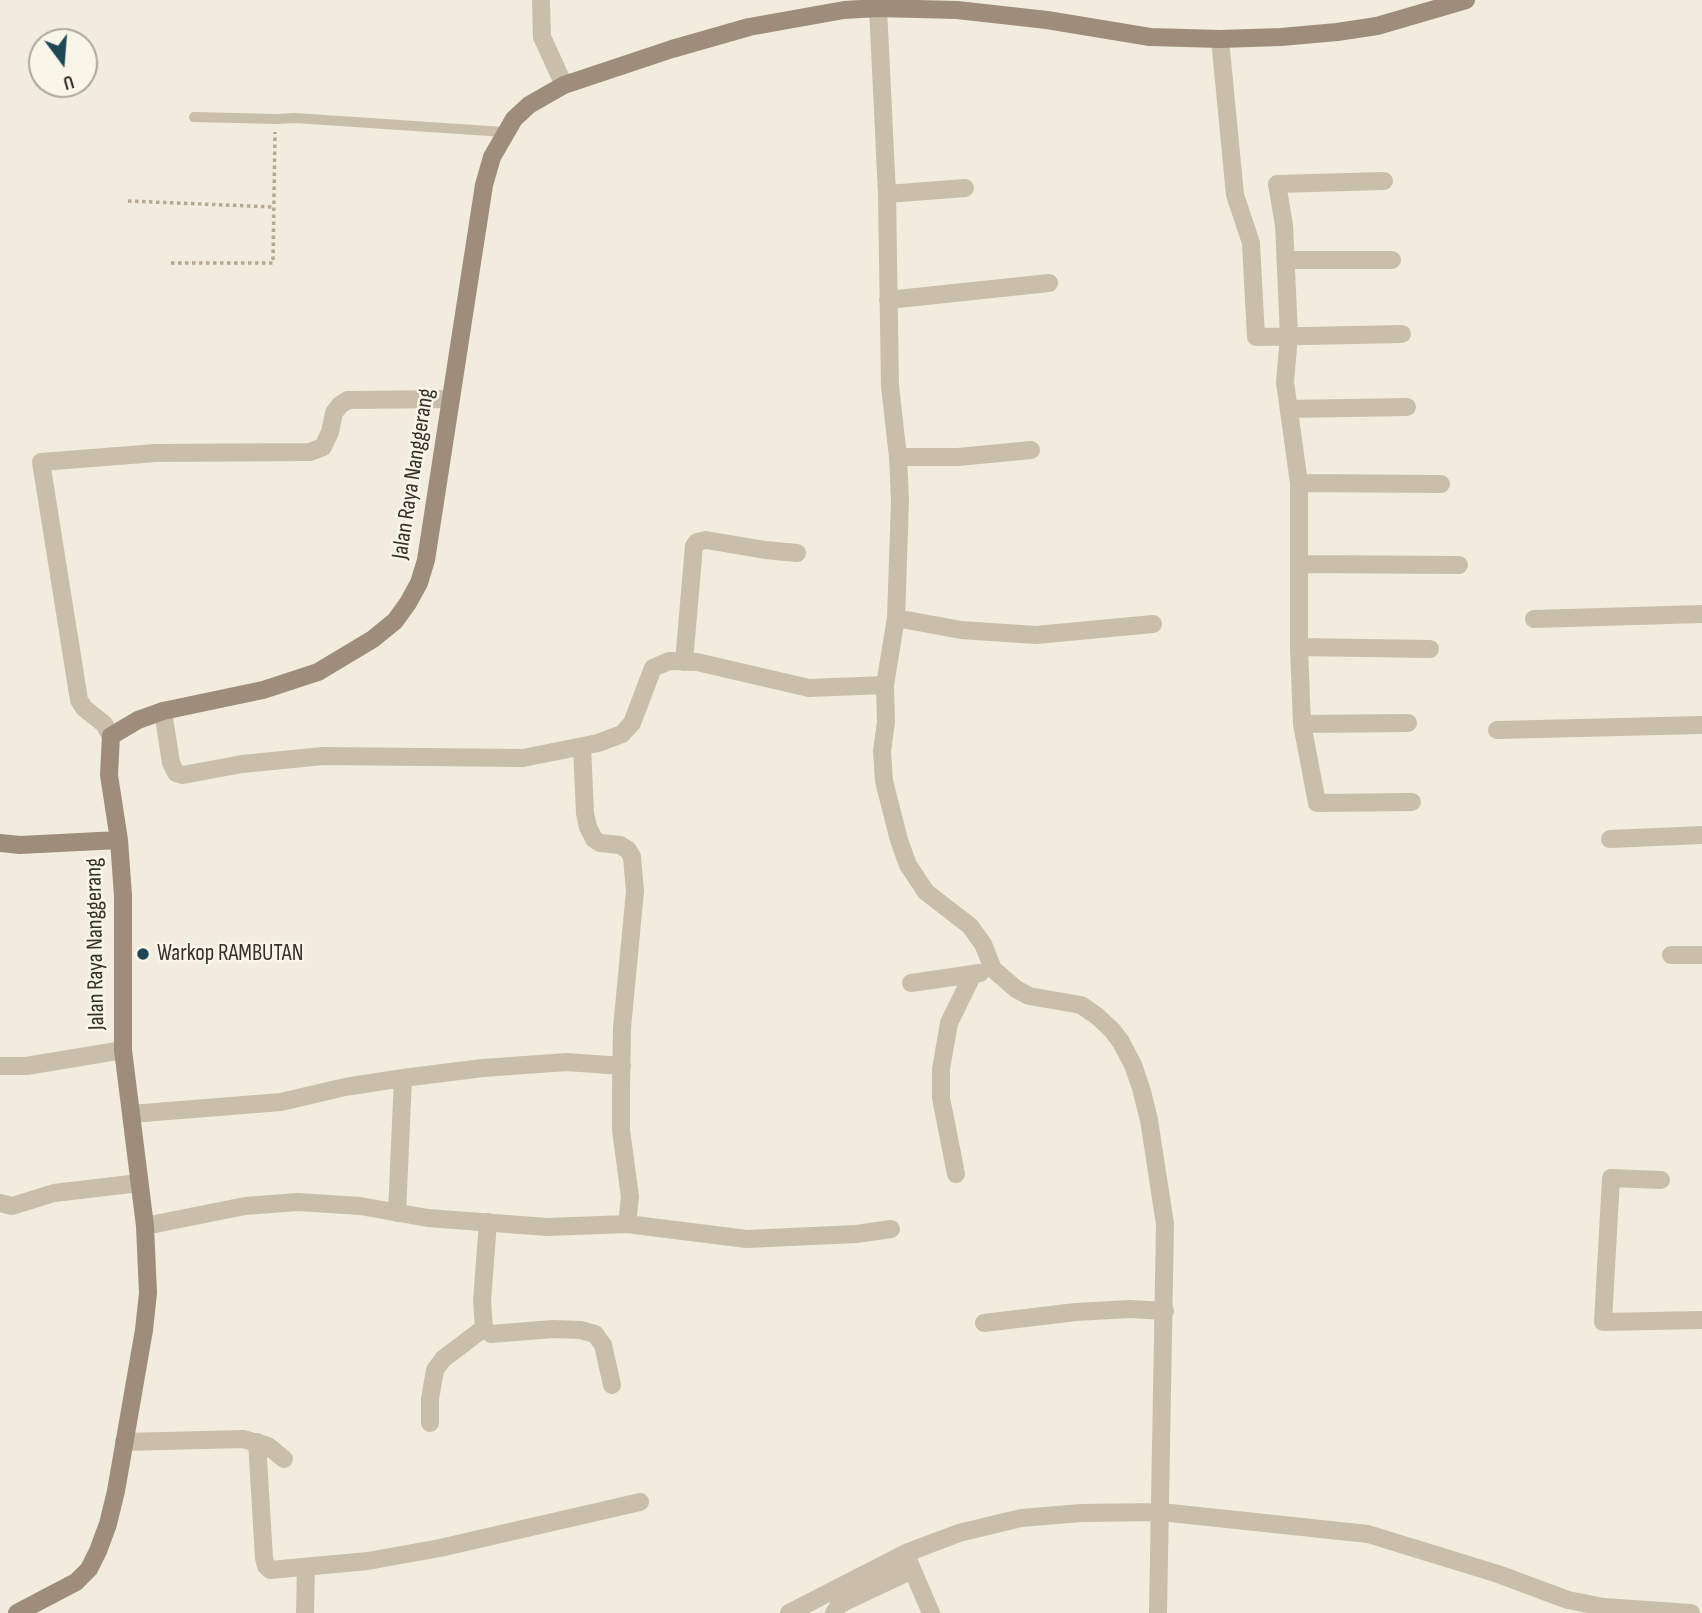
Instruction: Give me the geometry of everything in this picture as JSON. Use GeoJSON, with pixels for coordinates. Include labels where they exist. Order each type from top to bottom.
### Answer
{"type":"FeatureCollection","features":[{"type":"Feature","properties":{"kind":"street"},"geometry":{"type":"LineString","coordinates":[[541,0],[542,37],[564,85]]}},
{"type":"Feature","properties":{"kind":"street","name":"Jalan Raya Nanggerang"},"geometry":{"type":"LineString","coordinates":[[17,1613],[76,1582],[89,1569],[108,1524],[144,1330],[148,1293],[145,1226],[122,1050],[123,896],[119,840],[109,775],[111,736],[138,720],[163,711],[263,690],[307,677],[365,644],[395,621],[419,583],[426,560],[484,186],[492,157],[504,132],[514,119],[529,105],[564,85],[672,49],[749,27],[844,10],[957,10],[1047,20],[1150,37],[1220,39],[1338,32],[1413,17],[1466,0]]}},
{"type":"Feature","properties":{"kind":"street"},"geometry":{"type":"LineString","coordinates":[[878,8],[887,194],[890,386],[900,501],[896,618],[885,685],[886,722],[882,751],[884,782],[908,865],[926,892],[970,926],[983,944],[993,969],[1016,989],[1029,996],[1073,1003],[1097,1016],[1112,1030],[1133,1065],[1149,1120],[1166,1224],[1158,1613]]}},
{"type":"Feature","properties":{"kind":"street"},"geometry":{"type":"LineString","coordinates":[[1220,39],[1235,195],[1251,243],[1256,337],[1402,334]]}},
{"type":"Feature","properties":{"kind":"street"},"geometry":{"type":"LineString","coordinates":[[1384,181],[1277,184],[1284,225],[1286,261],[1289,336],[1285,382],[1299,483],[1302,724],[1317,803],[1412,802]]}},
{"type":"Feature","properties":{"kind":"street"},"geometry":{"type":"LineString","coordinates":[[887,194],[965,188]]}},
{"type":"Feature","properties":{"kind":"street"},"geometry":{"type":"LineString","coordinates":[[1286,261],[1392,260]]}},
{"type":"Feature","properties":{"kind":"street"},"geometry":{"type":"LineString","coordinates":[[888,299],[1049,283]]}},
{"type":"Feature","properties":{"kind":"street"},"geometry":{"type":"LineString","coordinates":[[111,736],[104,724],[84,708],[79,700],[41,462],[156,453],[310,452],[323,447],[334,413],[348,400],[451,398]]}},
{"type":"Feature","properties":{"kind":"street"},"geometry":{"type":"LineString","coordinates":[[1289,408],[1408,407]]}},
{"type":"Feature","properties":{"kind":"street"},"geometry":{"type":"LineString","coordinates":[[898,457],[958,457],[1031,450]]}},
{"type":"Feature","properties":{"kind":"street"},"geometry":{"type":"LineString","coordinates":[[1299,483],[1441,484]]}},
{"type":"Feature","properties":{"kind":"street"},"geometry":{"type":"LineString","coordinates":[[684,662],[694,546],[697,542],[706,540],[797,553]]}},
{"type":"Feature","properties":{"kind":"street"},"geometry":{"type":"LineString","coordinates":[[1299,564],[1459,565]]}},
{"type":"Feature","properties":{"kind":"street"},"geometry":{"type":"LineString","coordinates":[[1535,619],[1702,614]]}},
{"type":"Feature","properties":{"kind":"street"},"geometry":{"type":"LineString","coordinates":[[896,618],[961,630],[1036,635],[1153,624]]}},
{"type":"Feature","properties":{"kind":"street"},"geometry":{"type":"LineString","coordinates":[[1299,647],[1430,649]]}},
{"type":"Feature","properties":{"kind":"street"},"geometry":{"type":"LineString","coordinates":[[163,711],[171,763],[176,773],[183,775],[242,764],[323,756],[514,759],[598,743],[622,734],[632,723],[653,668],[669,661],[697,662],[809,688],[885,685]]}},
{"type":"Feature","properties":{"kind":"street"},"geometry":{"type":"LineString","coordinates":[[1302,724],[1408,723]]}},
{"type":"Feature","properties":{"kind":"street"},"geometry":{"type":"LineString","coordinates":[[1497,730],[1702,725]]}},
{"type":"Feature","properties":{"kind":"street"},"geometry":{"type":"LineString","coordinates":[[582,746],[584,803],[588,827],[594,839],[600,843],[620,845],[628,850],[632,857],[635,891],[622,1028],[621,1130],[630,1197],[627,1224]]}},
{"type":"Feature","properties":{"kind":"street"},"geometry":{"type":"LineString","coordinates":[[1610,839],[1702,835]]}},
{"type":"Feature","properties":{"kind":"street"},"geometry":{"type":"LineString","coordinates":[[0,842],[20,845],[119,840]]}},
{"type":"Feature","properties":{"kind":"street"},"geometry":{"type":"LineString","coordinates":[[1671,955],[1702,955]]}},
{"type":"Feature","properties":{"kind":"street"},"geometry":{"type":"LineString","coordinates":[[911,983],[993,969]]}},
{"type":"Feature","properties":{"kind":"street"},"geometry":{"type":"LineString","coordinates":[[956,1174],[941,1098],[941,1069],[949,1023],[973,974]]}},
{"type":"Feature","properties":{"kind":"street"},"geometry":{"type":"LineString","coordinates":[[0,1066],[26,1066],[122,1050]]}},
{"type":"Feature","properties":{"kind":"street"},"geometry":{"type":"LineString","coordinates":[[131,1114],[281,1102],[345,1087],[483,1068],[567,1062],[622,1066]]}},
{"type":"Feature","properties":{"kind":"street"},"geometry":{"type":"LineString","coordinates":[[397,1213],[403,1078]]}},
{"type":"Feature","properties":{"kind":"street"},"geometry":{"type":"LineString","coordinates":[[1661,1180],[1611,1178],[1603,1322],[1702,1320]]}},
{"type":"Feature","properties":{"kind":"street"},"geometry":{"type":"LineString","coordinates":[[0,1203],[12,1206],[54,1193],[139,1183]]}},
{"type":"Feature","properties":{"kind":"street"},"geometry":{"type":"LineString","coordinates":[[145,1226],[274,1202],[360,1206],[397,1213],[547,1227],[627,1224],[747,1239],[856,1234],[891,1229]]}},
{"type":"Feature","properties":{"kind":"street"},"geometry":{"type":"LineString","coordinates":[[488,1222],[482,1301],[484,1328],[491,1334],[553,1329],[580,1330],[596,1334],[603,1345],[612,1385]]}},
{"type":"Feature","properties":{"kind":"street"},"geometry":{"type":"LineString","coordinates":[[984,1323],[1076,1312],[1130,1309],[1165,1311]]}},
{"type":"Feature","properties":{"kind":"street"},"geometry":{"type":"LineString","coordinates":[[430,1423],[430,1399],[435,1370],[443,1359],[484,1328]]}},
{"type":"Feature","properties":{"kind":"street"},"geometry":{"type":"LineString","coordinates":[[124,1442],[243,1439],[268,1446],[284,1459]]}},
{"type":"Feature","properties":{"kind":"street"},"geometry":{"type":"LineString","coordinates":[[257,1442],[266,1566],[275,1571],[368,1561],[440,1548],[640,1502]]}},
{"type":"Feature","properties":{"kind":"street"},"geometry":{"type":"LineString","coordinates":[[791,1613],[906,1553],[959,1533],[1021,1518],[1161,1511],[1368,1534],[1498,1574],[1568,1600],[1638,1611],[1691,1613]]}},
{"type":"Feature","properties":{"kind":"street"},"geometry":{"type":"LineString","coordinates":[[906,1553],[931,1613]]}},
{"type":"Feature","properties":{"kind":"street"},"geometry":{"type":"LineString","coordinates":[[305,1613],[306,1568]]}},
{"type":"Feature","properties":{"kind":"street"},"geometry":{"type":"LineString","coordinates":[[834,1613],[841,1604],[912,1570]]}},
{"type":"Feature","properties":{"kind":"lane"},"geometry":{"type":"LineString","coordinates":[[194,117],[295,118],[504,132]]}},
{"type":"Feature","properties":{"kind":"path"},"geometry":{"type":"LineString","coordinates":[[171,263],[273,263],[276,119]]}},
{"type":"Feature","properties":{"kind":"path"},"geometry":{"type":"LineString","coordinates":[[128,201],[274,208]]}},
{"type":"Feature","properties":{"kind":"place","name":"Warkop RAMBUTAN"},"geometry":{"type":"Point","coordinates":[143,954]}}]}
